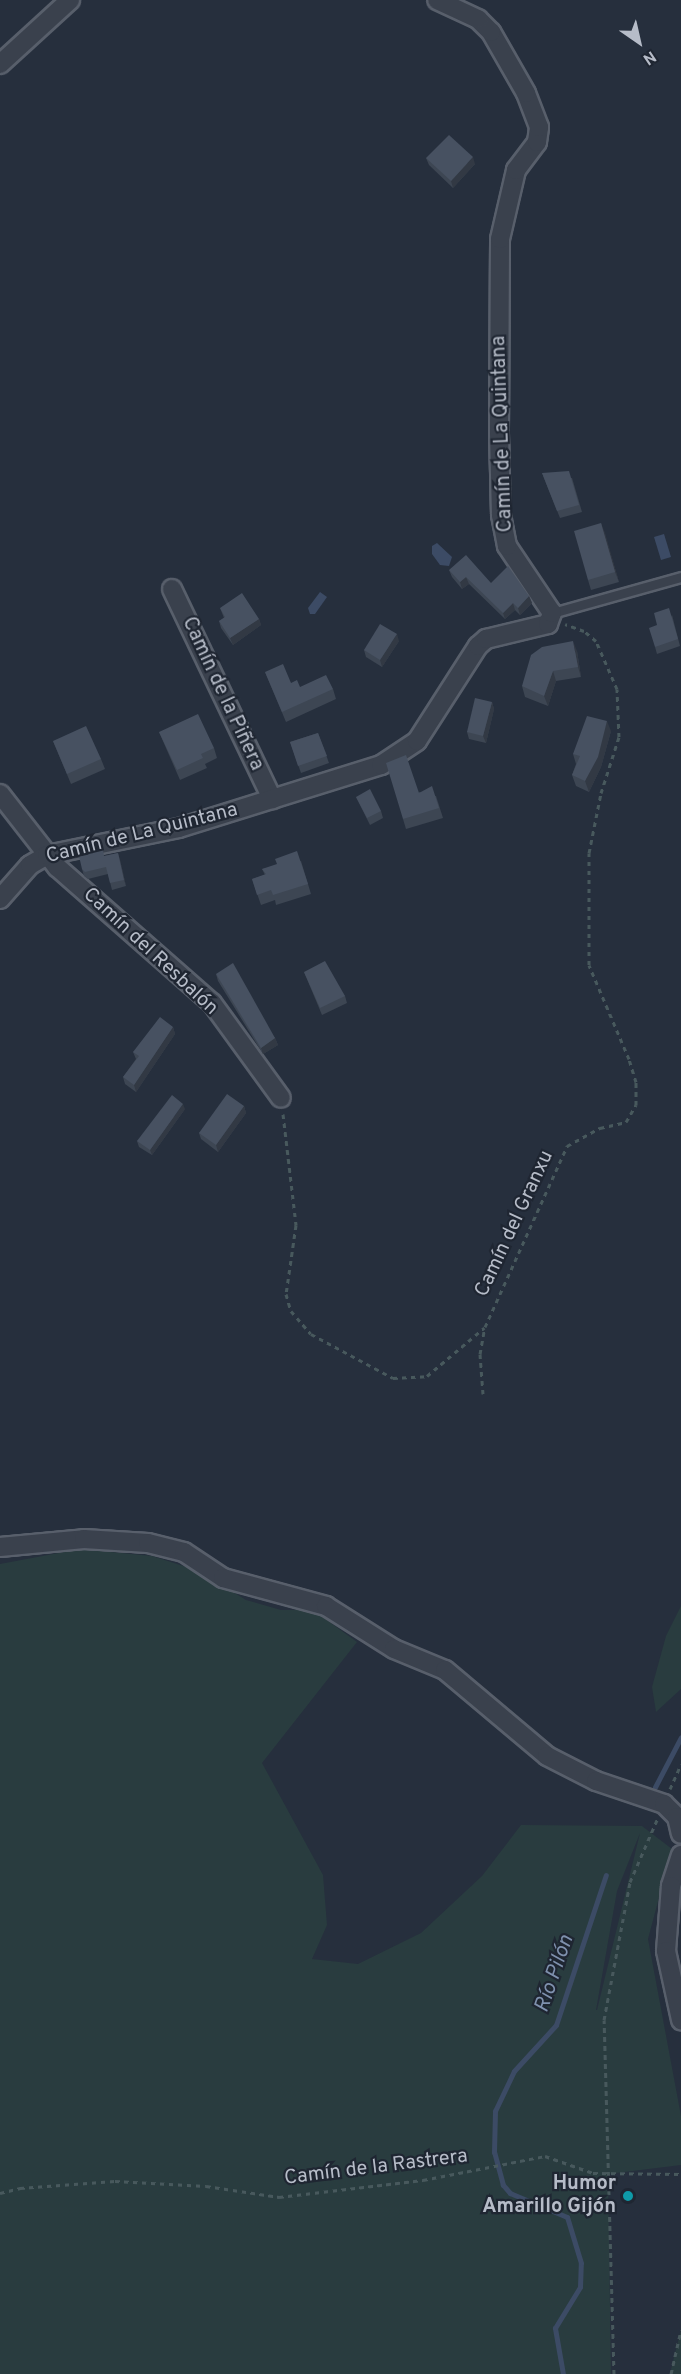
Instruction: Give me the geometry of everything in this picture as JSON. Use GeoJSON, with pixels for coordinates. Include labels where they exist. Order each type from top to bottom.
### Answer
{"type":"FeatureCollection","features":[{"type":"Feature","properties":{"kind":"street"},"geometry":{"type":"LineString","coordinates":[[0,64],[70,0]]}},
{"type":"Feature","properties":{"kind":"street","name":"Camín de La Quintana"},"geometry":{"type":"LineString","coordinates":[[0,899],[30,865],[47,855],[179,828],[381,765],[398,756],[429,726],[478,646],[486,639],[550,619],[507,546],[501,515],[499,444],[500,239],[516,170],[537,142],[539,127],[526,93],[491,33],[478,19],[437,0]]}},
{"type":"Feature","properties":{"kind":"street","name":"Camín de la Piñera"},"geometry":{"type":"LineString","coordinates":[[172,589],[272,800]]}},
{"type":"Feature","properties":{"kind":"street","name":"Camín del Resbalón"},"geometry":{"type":"LineString","coordinates":[[0,794],[47,855],[212,1003],[281,1098]]}},
{"type":"Feature","properties":{"kind":"street"},"geometry":{"type":"LineString","coordinates":[[0,1547],[84,1539],[148,1543],[184,1552],[223,1578],[326,1606],[386,1644],[445,1670],[547,1756],[596,1781],[664,1804],[677,1817],[681,1834]]}},
{"type":"Feature","properties":{"kind":"street"},"geometry":{"type":"LineString","coordinates":[[681,1855],[671,1886],[666,1952],[681,2020]]}},
{"type":"Feature","properties":{"kind":"lane"},"geometry":{"type":"LineString","coordinates":[[550,619],[681,577]]}},
{"type":"Feature","properties":{"kind":"path","name":"Camín del Granxu"},"geometry":{"type":"LineString","coordinates":[[483,1394],[480,1354],[485,1327],[567,1146],[600,1128],[627,1122],[636,1105],[636,1082],[629,1059],[589,965],[589,853],[601,793],[619,737],[617,689],[596,641],[571,624],[550,619]]}},
{"type":"Feature","properties":{"kind":"path"},"geometry":{"type":"LineString","coordinates":[[281,1098],[296,1225],[286,1294],[291,1311],[311,1334],[393,1378],[427,1376],[485,1327]]}},
{"type":"Feature","properties":{"kind":"path"},"geometry":{"type":"LineString","coordinates":[[614,2374],[604,2020],[630,1882],[681,1764]]}},
{"type":"Feature","properties":{"kind":"path","name":"Camín de la Rastrera"},"geometry":{"type":"LineString","coordinates":[[0,2193],[20,2188],[115,2181],[206,2186],[279,2197],[475,2171],[512,2161],[545,2156],[593,2173],[681,2174]]}},
{"type":"Feature","properties":{"kind":"path"},"geometry":{"type":"LineString","coordinates":[[671,2374],[681,2330]]}},
{"type":"Feature","properties":{"kind":"shaded area"},"geometry":{"type":"Polygon","coordinates":[[[80,1549],[152,1556],[199,1571],[246,1600],[281,1610],[313,1610],[357,1642],[262,1763],[323,1875],[327,1925],[312,1959],[358,1964],[421,1933],[482,1876],[521,1825],[642,1826],[672,1849],[648,1939],[681,2116],[681,2165],[608,2174],[611,2374],[0,2374],[0,1564],[80,1549]],[[640,1833],[617,1891],[597,2010],[640,1833]]]}},
{"type":"Feature","properties":{"kind":"shaded area"},"geometry":{"type":"Polygon","coordinates":[[[681,1606],[681,1689],[656,1712],[652,1687],[666,1636],[681,1606]]]}},
{"type":"Feature","properties":{"kind":"shaded area"},"geometry":{"type":"Polygon","coordinates":[[[681,2330],[681,2374],[670,2374],[672,2365],[681,2330]]]}},
{"type":"Feature","properties":{"kind":"water"},"geometry":{"type":"Polygon","coordinates":[[[664,534],[671,557],[661,560],[654,537],[664,534]]]}},
{"type":"Feature","properties":{"kind":"water"},"geometry":{"type":"Polygon","coordinates":[[[437,543],[452,557],[449,566],[440,565],[432,554],[432,546],[437,543]]]}},
{"type":"Feature","properties":{"kind":"water"},"geometry":{"type":"Polygon","coordinates":[[[320,592],[327,597],[315,614],[310,614],[308,608],[320,592]]]}},
{"type":"Feature","properties":{"kind":"building"},"geometry":{"type":"Polygon","coordinates":[[[449,135],[473,157],[451,181],[426,158],[449,135]]]}},
{"type":"Feature","properties":{"kind":"building"},"geometry":{"type":"Polygon","coordinates":[[[569,471],[579,505],[557,511],[542,473],[569,471]]]}},
{"type":"Feature","properties":{"kind":"building"},"geometry":{"type":"Polygon","coordinates":[[[601,523],[615,572],[588,580],[574,531],[601,523]]]}},
{"type":"Feature","properties":{"kind":"building"},"geometry":{"type":"Polygon","coordinates":[[[466,555],[491,583],[508,566],[529,596],[518,608],[513,603],[503,613],[466,577],[460,582],[449,570],[466,555]]]}},
{"type":"Feature","properties":{"kind":"building"},"geometry":{"type":"Polygon","coordinates":[[[242,593],[259,619],[230,638],[219,621],[225,617],[220,608],[242,593]]]}},
{"type":"Feature","properties":{"kind":"building"},"geometry":{"type":"Polygon","coordinates":[[[669,608],[678,639],[655,647],[649,628],[657,625],[654,613],[669,608]]]}},
{"type":"Feature","properties":{"kind":"building"},"geometry":{"type":"Polygon","coordinates":[[[380,624],[397,634],[380,660],[364,650],[380,624]]]}},
{"type":"Feature","properties":{"kind":"building"},"geometry":{"type":"Polygon","coordinates":[[[573,641],[578,667],[553,671],[544,696],[522,686],[531,655],[542,647],[573,641]]]}},
{"type":"Feature","properties":{"kind":"building"},"geometry":{"type":"Polygon","coordinates":[[[283,664],[291,683],[297,680],[300,687],[326,675],[333,689],[282,712],[265,672],[283,664]]]}},
{"type":"Feature","properties":{"kind":"building"},"geometry":{"type":"Polygon","coordinates":[[[475,698],[492,702],[483,736],[467,732],[475,698]]]}},
{"type":"Feature","properties":{"kind":"building"},"geometry":{"type":"Polygon","coordinates":[[[198,714],[214,748],[201,754],[203,758],[177,770],[159,732],[198,714]]]}},
{"type":"Feature","properties":{"kind":"building"},"geometry":{"type":"Polygon","coordinates":[[[587,716],[607,721],[598,757],[585,781],[572,775],[580,756],[573,754],[587,716]]]}},
{"type":"Feature","properties":{"kind":"building"},"geometry":{"type":"Polygon","coordinates":[[[86,726],[101,759],[67,774],[53,741],[86,726]]]}},
{"type":"Feature","properties":{"kind":"building"},"geometry":{"type":"Polygon","coordinates":[[[318,733],[327,756],[298,766],[290,742],[318,733]]]}},
{"type":"Feature","properties":{"kind":"building"},"geometry":{"type":"Polygon","coordinates":[[[406,755],[419,793],[432,786],[439,808],[403,819],[386,763],[406,755]]]}},
{"type":"Feature","properties":{"kind":"building"},"geometry":{"type":"Polygon","coordinates":[[[370,789],[381,811],[367,818],[356,797],[370,789]]]}},
{"type":"Feature","properties":{"kind":"building"},"geometry":{"type":"Polygon","coordinates":[[[103,850],[104,856],[118,853],[124,880],[110,883],[106,867],[85,872],[82,869],[79,856],[103,850]]]}},
{"type":"Feature","properties":{"kind":"building"},"geometry":{"type":"Polygon","coordinates":[[[297,851],[308,884],[273,895],[271,890],[257,895],[252,879],[266,874],[262,869],[277,864],[275,859],[297,851]]]}},
{"type":"Feature","properties":{"kind":"building"},"geometry":{"type":"Polygon","coordinates":[[[325,961],[345,996],[320,1008],[304,972],[325,961]]]}},
{"type":"Feature","properties":{"kind":"building"},"geometry":{"type":"Polygon","coordinates":[[[233,963],[275,1038],[261,1048],[216,974],[233,963]]]}},
{"type":"Feature","properties":{"kind":"building"},"geometry":{"type":"Polygon","coordinates":[[[160,1017],[173,1027],[134,1085],[123,1077],[139,1056],[133,1052],[160,1017]]]}},
{"type":"Feature","properties":{"kind":"building"},"geometry":{"type":"Polygon","coordinates":[[[227,1094],[244,1106],[216,1145],[199,1133],[227,1094]]]}},
{"type":"Feature","properties":{"kind":"building"},"geometry":{"type":"Polygon","coordinates":[[[172,1095],[183,1104],[150,1150],[137,1141],[172,1095]]]}},
{"type":"Feature","properties":{"kind":"waterway","name":"Río Pilón"},"geometry":{"type":"LineString","coordinates":[[655,1787],[681,1737]]}},
{"type":"Feature","properties":{"kind":"waterway","name":"Río Pilón"},"geometry":{"type":"LineString","coordinates":[[563,2374],[555,2328],[580,2287],[581,2263],[567,2217],[510,2193],[503,2185],[494,2152],[495,2111],[514,2071],[556,2025],[606,1875]]}},
{"type":"Feature","properties":{"kind":"place","name":"Humor Amarillo Gijón"},"geometry":{"type":"Point","coordinates":[628,2196]}}]}
